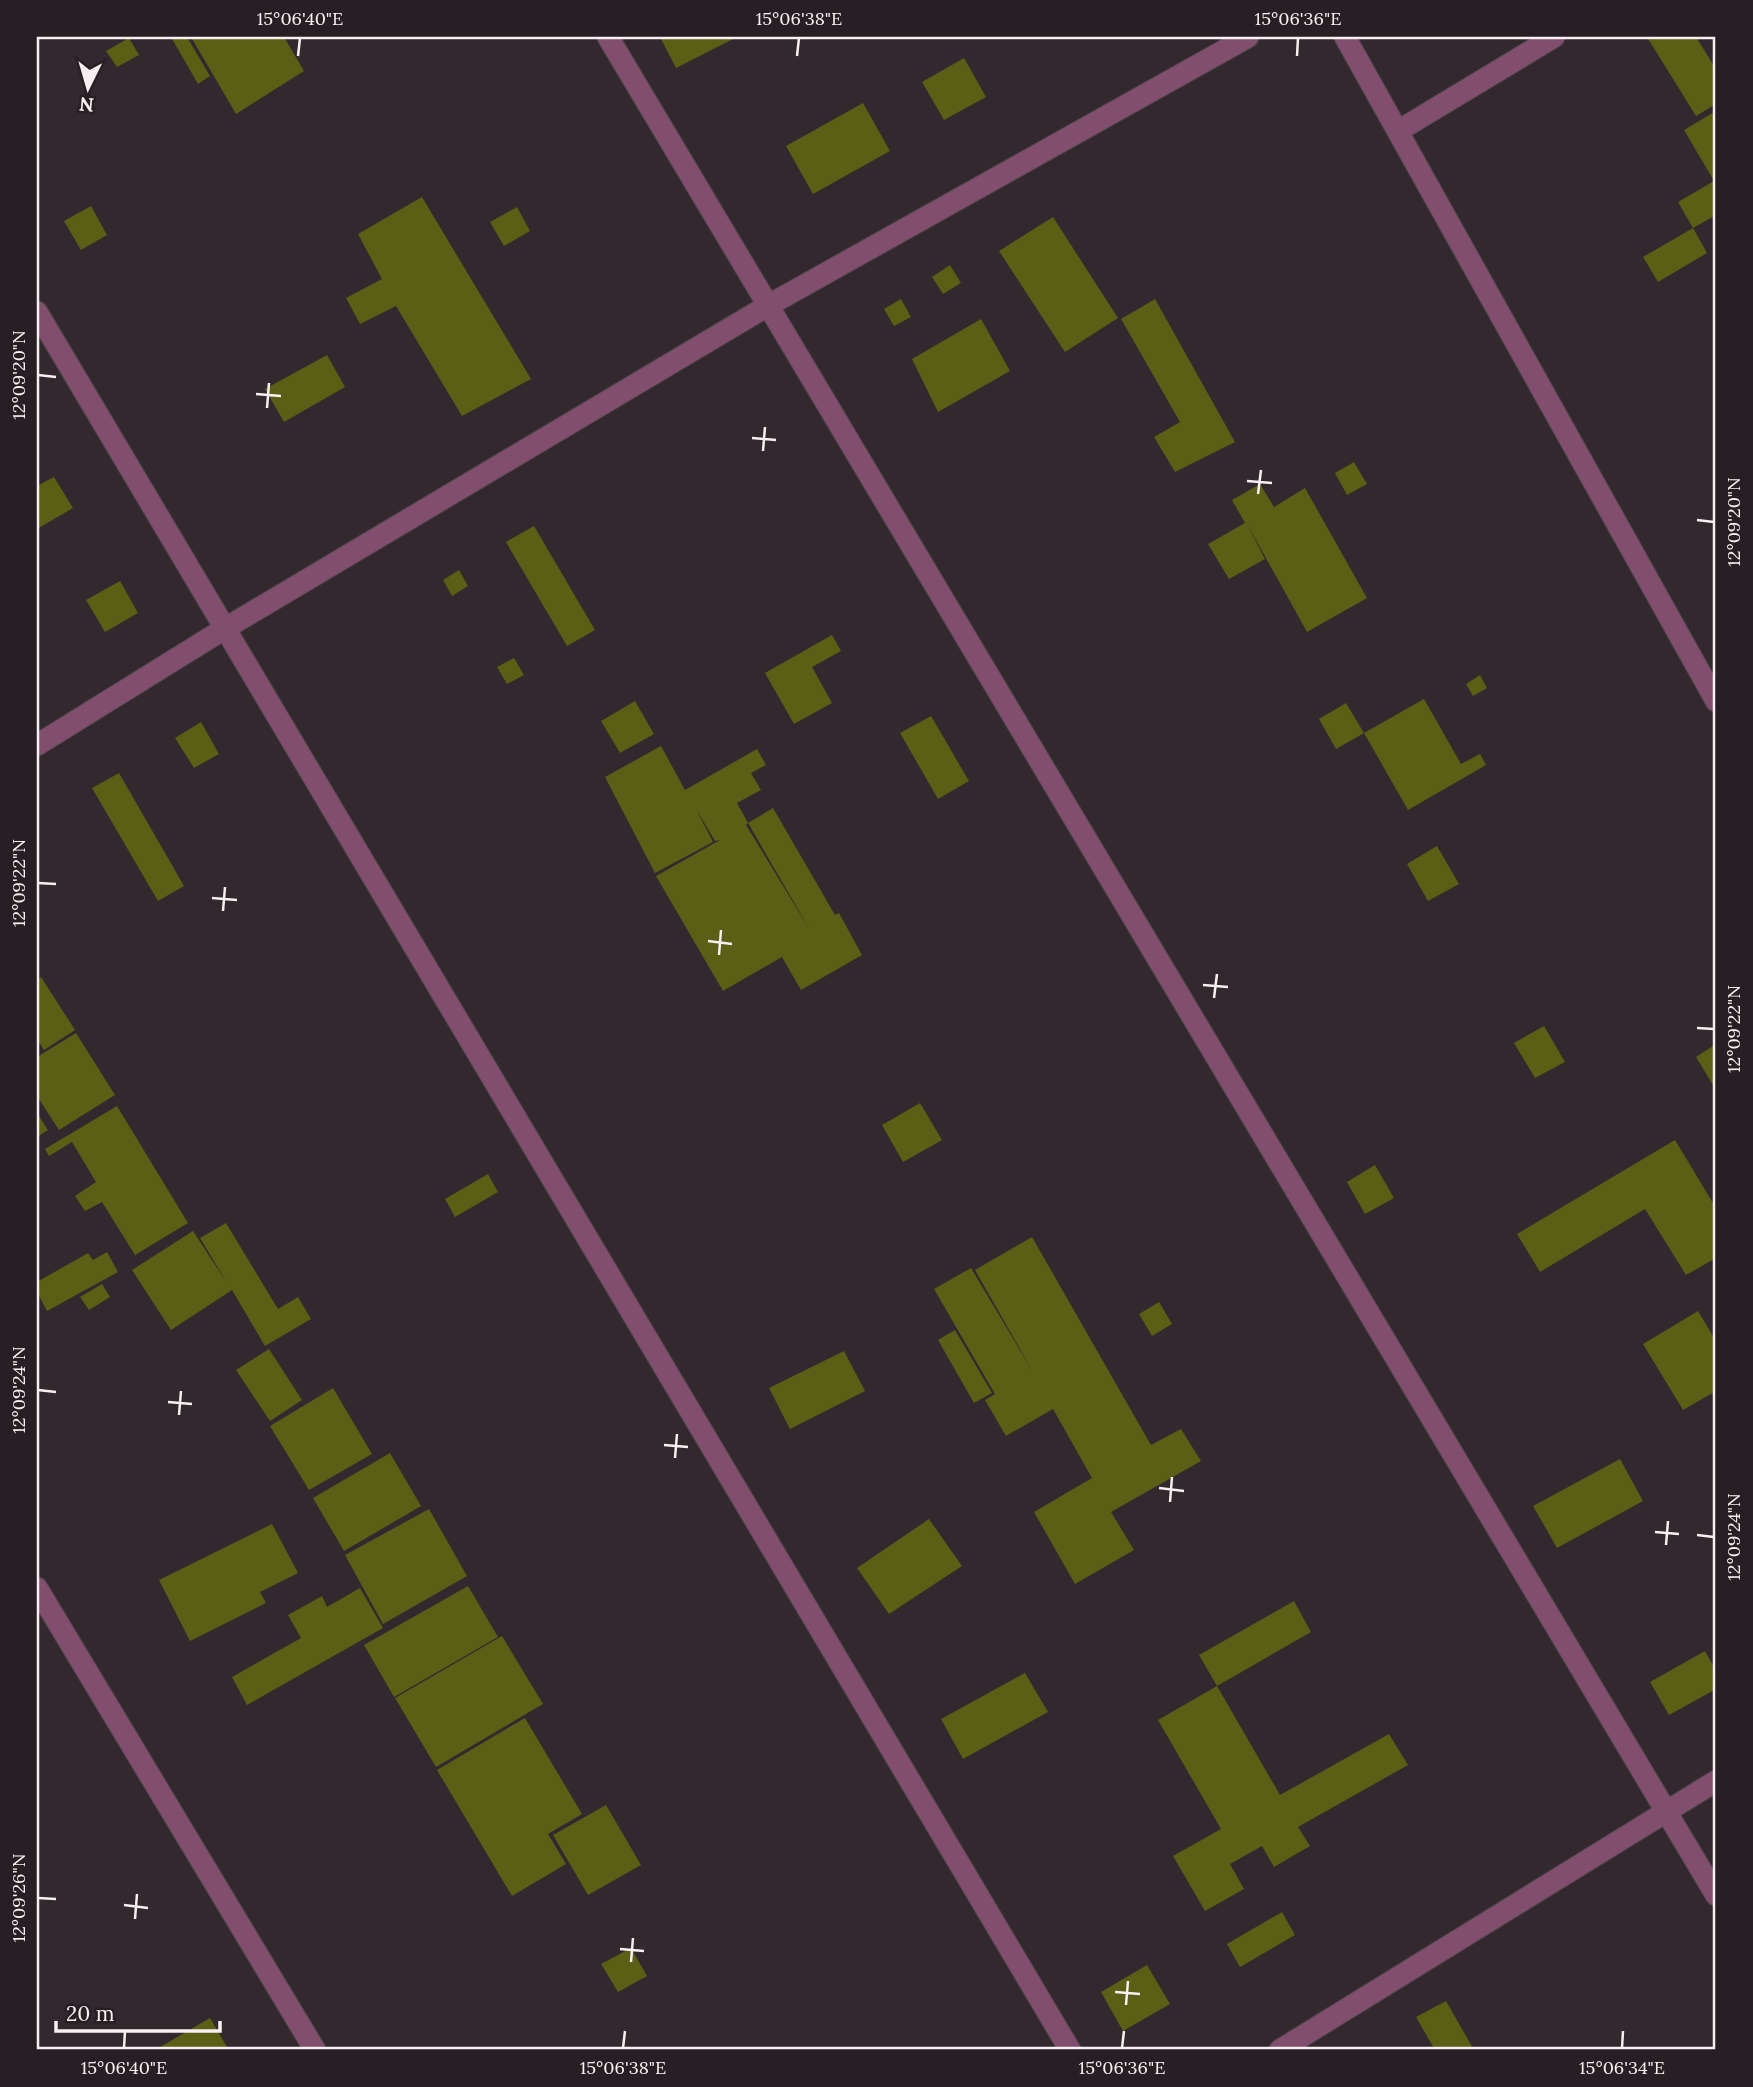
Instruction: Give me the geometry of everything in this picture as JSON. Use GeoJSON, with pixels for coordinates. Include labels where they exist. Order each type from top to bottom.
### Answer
{"type":"FeatureCollection","features":[{"type":"Feature","properties":{"kind":"street"},"geometry":{"type":"LineString","coordinates":[[608,37],[1716,1895]]}},
{"type":"Feature","properties":{"kind":"street"},"geometry":{"type":"LineString","coordinates":[[37,745],[224,629],[769,305],[1248,37]]}},
{"type":"Feature","properties":{"kind":"street"},"geometry":{"type":"LineString","coordinates":[[1345,37],[1716,701]]}},
{"type":"Feature","properties":{"kind":"street"},"geometry":{"type":"LineString","coordinates":[[1398,131],[1554,37]]}},
{"type":"Feature","properties":{"kind":"street"},"geometry":{"type":"LineString","coordinates":[[37,312],[1070,2050]]}},
{"type":"Feature","properties":{"kind":"street"},"geometry":{"type":"LineString","coordinates":[[37,1588],[315,2050]]}},
{"type":"Feature","properties":{"kind":"street"},"geometry":{"type":"LineString","coordinates":[[1280,2050],[1716,1781]]}},
{"type":"Feature","properties":{"kind":"building"},"geometry":{"type":"Polygon","coordinates":[[[171,37],[187,37],[210,76],[198,84],[171,37]]]}},
{"type":"Feature","properties":{"kind":"building"},"geometry":{"type":"Polygon","coordinates":[[[191,37],[284,37],[304,71],[236,114],[191,37]]]}},
{"type":"Feature","properties":{"kind":"building"},"geometry":{"type":"Polygon","coordinates":[[[660,37],[737,37],[676,68],[660,37]]]}},
{"type":"Feature","properties":{"kind":"building"},"geometry":{"type":"Polygon","coordinates":[[[1647,37],[1696,37],[1716,69],[1716,104],[1696,116],[1647,37]]]}},
{"type":"Feature","properties":{"kind":"building"},"geometry":{"type":"Polygon","coordinates":[[[129,38],[139,55],[117,67],[106,51],[129,38]]]}},
{"type":"Feature","properties":{"kind":"building"},"geometry":{"type":"Polygon","coordinates":[[[964,58],[986,97],[944,120],[922,82],[964,58]]]}},
{"type":"Feature","properties":{"kind":"building"},"geometry":{"type":"Polygon","coordinates":[[[863,103],[890,151],[813,194],[786,146],[863,103]]]}},
{"type":"Feature","properties":{"kind":"building"},"geometry":{"type":"Polygon","coordinates":[[[1716,111],[1716,215],[1693,228],[1678,202],[1714,181],[1684,130],[1716,111]]]}},
{"type":"Feature","properties":{"kind":"building"},"geometry":{"type":"Polygon","coordinates":[[[422,197],[531,379],[462,416],[396,306],[360,324],[346,298],[382,279],[358,234],[422,197]]]}},
{"type":"Feature","properties":{"kind":"building"},"geometry":{"type":"Polygon","coordinates":[[[91,206],[107,235],[81,250],[64,221],[91,206]]]}},
{"type":"Feature","properties":{"kind":"building"},"geometry":{"type":"Polygon","coordinates":[[[517,207],[530,231],[504,246],[490,222],[517,207]]]}},
{"type":"Feature","properties":{"kind":"building"},"geometry":{"type":"Polygon","coordinates":[[[1053,217],[1118,318],[1065,352],[999,251],[1053,217]]]}},
{"type":"Feature","properties":{"kind":"building"},"geometry":{"type":"Polygon","coordinates":[[[1693,228],[1707,253],[1658,282],[1643,257],[1693,228]]]}},
{"type":"Feature","properties":{"kind":"building"},"geometry":{"type":"Polygon","coordinates":[[[950,265],[961,283],[943,294],[932,277],[950,265]]]}},
{"type":"Feature","properties":{"kind":"building"},"geometry":{"type":"Polygon","coordinates":[[[901,299],[911,317],[894,326],[884,309],[901,299]]]}},
{"type":"Feature","properties":{"kind":"building"},"geometry":{"type":"Polygon","coordinates":[[[1155,299],[1235,442],[1175,472],[1154,437],[1180,422],[1121,319],[1155,299]]]}},
{"type":"Feature","properties":{"kind":"building"},"geometry":{"type":"Polygon","coordinates":[[[981,319],[1010,371],[938,412],[912,359],[981,319]]]}},
{"type":"Feature","properties":{"kind":"building"},"geometry":{"type":"Polygon","coordinates":[[[327,355],[345,387],[284,422],[265,389],[327,355]]]}},
{"type":"Feature","properties":{"kind":"building"},"geometry":{"type":"Polygon","coordinates":[[[1354,462],[1367,484],[1347,495],[1335,473],[1354,462]]]}},
{"type":"Feature","properties":{"kind":"building"},"geometry":{"type":"Polygon","coordinates":[[[54,477],[73,508],[37,529],[37,486],[54,477]]]}},
{"type":"Feature","properties":{"kind":"building"},"geometry":{"type":"Polygon","coordinates":[[[1260,484],[1274,507],[1305,488],[1367,598],[1307,632],[1246,522],[1265,559],[1229,579],[1208,544],[1245,523],[1232,500],[1260,484]]]}},
{"type":"Feature","properties":{"kind":"building"},"geometry":{"type":"Polygon","coordinates":[[[534,526],[595,630],[567,646],[506,542],[534,526]]]}},
{"type":"Feature","properties":{"kind":"building"},"geometry":{"type":"Polygon","coordinates":[[[459,570],[468,586],[452,596],[443,580],[459,570]]]}},
{"type":"Feature","properties":{"kind":"building"},"geometry":{"type":"Polygon","coordinates":[[[120,581],[138,613],[105,632],[86,600],[120,581]]]}},
{"type":"Feature","properties":{"kind":"building"},"geometry":{"type":"Polygon","coordinates":[[[832,635],[841,651],[812,667],[832,703],[794,724],[765,673],[832,635]]]}},
{"type":"Feature","properties":{"kind":"building"},"geometry":{"type":"Polygon","coordinates":[[[514,658],[524,675],[507,684],[497,667],[514,658]]]}},
{"type":"Feature","properties":{"kind":"building"},"geometry":{"type":"Polygon","coordinates":[[[1480,675],[1487,688],[1473,696],[1466,684],[1480,675]]]}},
{"type":"Feature","properties":{"kind":"building"},"geometry":{"type":"Polygon","coordinates":[[[1424,699],[1461,764],[1480,754],[1486,765],[1408,810],[1364,733],[1424,699]]]}},
{"type":"Feature","properties":{"kind":"building"},"geometry":{"type":"Polygon","coordinates":[[[635,701],[654,734],[620,753],[601,721],[635,701]]]}},
{"type":"Feature","properties":{"kind":"building"},"geometry":{"type":"Polygon","coordinates":[[[1346,703],[1364,733],[1336,749],[1319,719],[1346,703]]]}},
{"type":"Feature","properties":{"kind":"building"},"geometry":{"type":"Polygon","coordinates":[[[931,716],[969,781],[938,799],[900,733],[931,716]]]}},
{"type":"Feature","properties":{"kind":"building"},"geometry":{"type":"Polygon","coordinates":[[[201,722],[219,754],[194,768],[175,738],[201,722]]]}},
{"type":"Feature","properties":{"kind":"building"},"geometry":{"type":"Polygon","coordinates":[[[661,746],[685,790],[757,749],[766,765],[751,773],[761,790],[737,803],[748,823],[773,808],[835,915],[839,913],[862,955],[801,990],[782,957],[723,991],[656,876],[720,840],[715,841],[696,809],[713,842],[655,873],[605,777],[661,746]],[[748,823],[746,825],[810,930],[748,823]]]}},
{"type":"Feature","properties":{"kind":"building"},"geometry":{"type":"Polygon","coordinates":[[[119,773],[184,886],[158,901],[92,788],[119,773]]]}},
{"type":"Feature","properties":{"kind":"building"},"geometry":{"type":"Polygon","coordinates":[[[1437,846],[1459,884],[1428,901],[1407,864],[1437,846]]]}},
{"type":"Feature","properties":{"kind":"building"},"geometry":{"type":"Polygon","coordinates":[[[41,977],[75,1030],[44,1050],[37,1039],[37,980],[41,977]]]}},
{"type":"Feature","properties":{"kind":"building"},"geometry":{"type":"Polygon","coordinates":[[[1544,1026],[1565,1062],[1535,1078],[1514,1043],[1544,1026]]]}},
{"type":"Feature","properties":{"kind":"building"},"geometry":{"type":"Polygon","coordinates":[[[76,1033],[115,1095],[59,1130],[37,1096],[37,1057],[76,1033]]]}},
{"type":"Feature","properties":{"kind":"building"},"geometry":{"type":"Polygon","coordinates":[[[1716,1044],[1716,1090],[1696,1057],[1716,1044]]]}},
{"type":"Feature","properties":{"kind":"building"},"geometry":{"type":"Polygon","coordinates":[[[920,1103],[942,1140],[903,1162],[882,1125],[920,1103]]]}},
{"type":"Feature","properties":{"kind":"building"},"geometry":{"type":"Polygon","coordinates":[[[117,1106],[188,1223],[135,1255],[102,1202],[85,1211],[75,1196],[96,1182],[72,1142],[49,1156],[45,1149],[117,1106]]]}},
{"type":"Feature","properties":{"kind":"building"},"geometry":{"type":"Polygon","coordinates":[[[37,1113],[48,1130],[37,1137],[37,1113]]]}},
{"type":"Feature","properties":{"kind":"building"},"geometry":{"type":"Polygon","coordinates":[[[1675,1140],[1716,1208],[1716,1258],[1686,1275],[1645,1209],[1540,1272],[1517,1234],[1675,1140]]]}},
{"type":"Feature","properties":{"kind":"building"},"geometry":{"type":"Polygon","coordinates":[[[1375,1165],[1394,1198],[1365,1214],[1347,1182],[1375,1165]]]}},
{"type":"Feature","properties":{"kind":"building"},"geometry":{"type":"Polygon","coordinates":[[[488,1174],[498,1192],[455,1217],[445,1199],[488,1174]]]}},
{"type":"Feature","properties":{"kind":"building"},"geometry":{"type":"Polygon","coordinates":[[[226,1223],[278,1309],[298,1297],[311,1319],[265,1346],[232,1290],[171,1330],[132,1270],[193,1231],[227,1283],[200,1238],[226,1223]]]}},
{"type":"Feature","properties":{"kind":"building"},"geometry":{"type":"Polygon","coordinates":[[[1032,1237],[1151,1445],[1181,1429],[1201,1461],[1111,1512],[1134,1550],[1075,1584],[1034,1512],[1092,1478],[1053,1409],[1006,1436],[985,1400],[995,1394],[934,1289],[971,1268],[1033,1372],[975,1270],[1032,1237]]]}},
{"type":"Feature","properties":{"kind":"building"},"geometry":{"type":"Polygon","coordinates":[[[107,1252],[118,1272],[47,1311],[37,1292],[37,1282],[88,1253],[93,1260],[107,1252]]]}},
{"type":"Feature","properties":{"kind":"building"},"geometry":{"type":"Polygon","coordinates":[[[102,1284],[110,1297],[89,1310],[80,1297],[102,1284]]]}},
{"type":"Feature","properties":{"kind":"building"},"geometry":{"type":"Polygon","coordinates":[[[1159,1302],[1172,1324],[1152,1336],[1139,1314],[1159,1302]]]}},
{"type":"Feature","properties":{"kind":"building"},"geometry":{"type":"Polygon","coordinates":[[[1698,1311],[1716,1341],[1716,1391],[1683,1410],[1643,1344],[1698,1311]]]}},
{"type":"Feature","properties":{"kind":"building"},"geometry":{"type":"Polygon","coordinates":[[[955,1330],[992,1393],[974,1403],[938,1340],[955,1330]]]}},
{"type":"Feature","properties":{"kind":"building"},"geometry":{"type":"Polygon","coordinates":[[[269,1349],[302,1400],[270,1421],[236,1370],[269,1349]]]}},
{"type":"Feature","properties":{"kind":"building"},"geometry":{"type":"Polygon","coordinates":[[[844,1351],[865,1391],[790,1429],[769,1388],[844,1351]]]}},
{"type":"Feature","properties":{"kind":"building"},"geometry":{"type":"Polygon","coordinates":[[[333,1388],[372,1454],[309,1490],[270,1426],[333,1388]]]}},
{"type":"Feature","properties":{"kind":"building"},"geometry":{"type":"Polygon","coordinates":[[[390,1453],[421,1506],[344,1551],[313,1498],[390,1453]]]}},
{"type":"Feature","properties":{"kind":"building"},"geometry":{"type":"Polygon","coordinates":[[[1620,1459],[1643,1501],[1557,1548],[1533,1506],[1620,1459]]]}},
{"type":"Feature","properties":{"kind":"building"},"geometry":{"type":"Polygon","coordinates":[[[429,1509],[467,1576],[383,1624],[345,1555],[429,1509]]]}},
{"type":"Feature","properties":{"kind":"building"},"geometry":{"type":"Polygon","coordinates":[[[929,1519],[962,1566],[889,1614],[857,1568],[929,1519]]]}},
{"type":"Feature","properties":{"kind":"building"},"geometry":{"type":"Polygon","coordinates":[[[272,1524],[298,1573],[260,1592],[266,1603],[190,1641],[159,1580],[272,1524]]]}},
{"type":"Feature","properties":{"kind":"building"},"geometry":{"type":"Polygon","coordinates":[[[468,1586],[498,1637],[394,1697],[364,1645],[468,1586]]]}},
{"type":"Feature","properties":{"kind":"building"},"geometry":{"type":"Polygon","coordinates":[[[360,1588],[383,1628],[247,1705],[232,1677],[301,1638],[288,1615],[322,1596],[327,1607],[360,1588]]]}},
{"type":"Feature","properties":{"kind":"building"},"geometry":{"type":"Polygon","coordinates":[[[1294,1601],[1311,1632],[1217,1686],[1199,1655],[1294,1601]]]}},
{"type":"Feature","properties":{"kind":"building"},"geometry":{"type":"Polygon","coordinates":[[[502,1636],[543,1704],[436,1767],[395,1698],[502,1636]]]}},
{"type":"Feature","properties":{"kind":"building"},"geometry":{"type":"Polygon","coordinates":[[[1705,1651],[1716,1671],[1716,1689],[1669,1715],[1650,1682],[1705,1651]]]}},
{"type":"Feature","properties":{"kind":"building"},"geometry":{"type":"Polygon","coordinates":[[[1025,1673],[1048,1712],[963,1759],[941,1719],[1025,1673]]]}},
{"type":"Feature","properties":{"kind":"building"},"geometry":{"type":"Polygon","coordinates":[[[1217,1686],[1280,1795],[1389,1734],[1408,1765],[1298,1827],[1310,1846],[1274,1867],[1262,1846],[1230,1864],[1244,1889],[1205,1911],[1173,1856],[1221,1829],[1158,1720],[1217,1686]]]}},
{"type":"Feature","properties":{"kind":"building"},"geometry":{"type":"Polygon","coordinates":[[[525,1718],[582,1814],[548,1834],[566,1864],[512,1896],[437,1770],[525,1718]]]}},
{"type":"Feature","properties":{"kind":"building"},"geometry":{"type":"Polygon","coordinates":[[[606,1805],[641,1865],[588,1895],[553,1835],[606,1805]]]}},
{"type":"Feature","properties":{"kind":"building"},"geometry":{"type":"Polygon","coordinates":[[[1282,1912],[1295,1935],[1240,1967],[1227,1944],[1282,1912]]]}},
{"type":"Feature","properties":{"kind":"building"},"geometry":{"type":"Polygon","coordinates":[[[631,1948],[647,1976],[618,1992],[601,1964],[631,1948]]]}},
{"type":"Feature","properties":{"kind":"building"},"geometry":{"type":"Polygon","coordinates":[[[1147,1965],[1170,2004],[1123,2031],[1101,1992],[1147,1965]]]}},
{"type":"Feature","properties":{"kind":"building"},"geometry":{"type":"Polygon","coordinates":[[[1446,2001],[1474,2050],[1435,2050],[1416,2017],[1446,2001]]]}},
{"type":"Feature","properties":{"kind":"building"},"geometry":{"type":"Polygon","coordinates":[[[210,2018],[227,2047],[221,2050],[155,2050],[210,2018]]]}}]}
